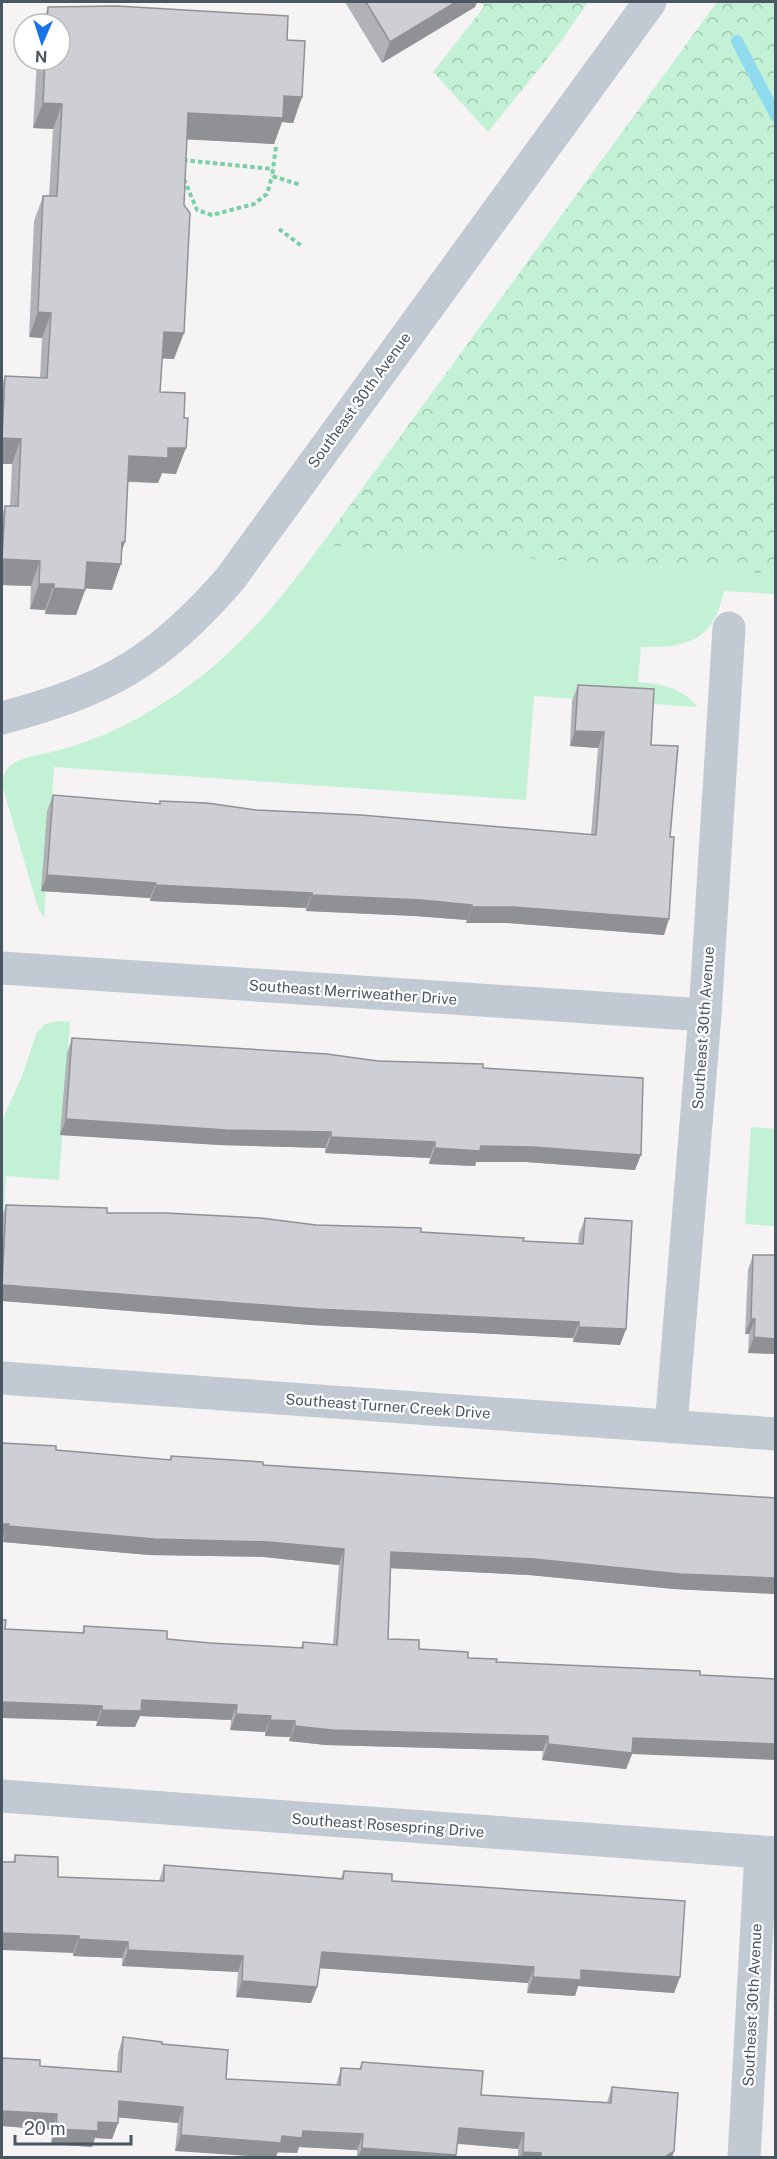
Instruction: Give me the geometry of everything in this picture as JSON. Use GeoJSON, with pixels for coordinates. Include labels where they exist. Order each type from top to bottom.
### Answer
{"type":"FeatureCollection","features":[{"type":"Feature","properties":{"kind":"street","name":"Southeast 30th Avenue"},"geometry":{"type":"LineString","coordinates":[[2,718],[82,694],[118,676],[172,640],[203,610],[230,579],[650,2]]}},
{"type":"Feature","properties":{"kind":"street","name":"Southeast 30th Avenue"},"geometry":{"type":"LineString","coordinates":[[671,1427],[705,1016],[729,628]]}},
{"type":"Feature","properties":{"kind":"street","name":"Southeast Merriweather Drive"},"geometry":{"type":"LineString","coordinates":[[2,968],[705,1016]]}},
{"type":"Feature","properties":{"kind":"street","name":"Southeast Turner Creek Drive"},"geometry":{"type":"LineString","coordinates":[[2,1378],[776,1434]]}},
{"type":"Feature","properties":{"kind":"street","name":"Southeast Rosespring Drive"},"geometry":{"type":"LineString","coordinates":[[2,1796],[768,1852]]}},
{"type":"Feature","properties":{"kind":"street","name":"Southeast 30th Avenue"},"geometry":{"type":"LineString","coordinates":[[744,2157],[768,1852]]}},
{"type":"Feature","properties":{"kind":"path"},"geometry":{"type":"LineString","coordinates":[[182,171],[188,192],[197,210],[212,215],[254,204],[267,194],[276,147]]}},
{"type":"Feature","properties":{"kind":"path"},"geometry":{"type":"LineString","coordinates":[[182,165],[183,159],[273,169]]}},
{"type":"Feature","properties":{"kind":"path"},"geometry":{"type":"LineString","coordinates":[[272,176],[301,185]]}},
{"type":"Feature","properties":{"kind":"path"},"geometry":{"type":"LineString","coordinates":[[279,229],[303,247]]}},
{"type":"Feature","properties":{"kind":"green space"},"geometry":{"type":"Polygon","coordinates":[[[481,2],[588,2],[559,44],[488,132],[433,72],[484,7],[481,2]]]}},
{"type":"Feature","properties":{"kind":"green space"},"geometry":{"type":"Polygon","coordinates":[[[717,2],[775,2],[775,574],[321,545],[717,2]]]}},
{"type":"Feature","properties":{"kind":"green space"},"geometry":{"type":"Polygon","coordinates":[[[321,545],[775,574],[775,594],[724,591],[713,621],[696,638],[672,646],[641,647],[638,682],[671,688],[685,695],[698,707],[534,696],[526,800],[54,767],[44,918],[38,908],[3,788],[7,769],[25,758],[56,751],[113,731],[182,691],[233,649],[255,626],[321,545]]]}},
{"type":"Feature","properties":{"kind":"green space"},"geometry":{"type":"Polygon","coordinates":[[[58,1021],[70,1022],[59,1180],[6,1176],[2,1247],[2,1121],[22,1076],[37,1032],[45,1024],[58,1021]]]}},
{"type":"Feature","properties":{"kind":"green space"},"geometry":{"type":"Polygon","coordinates":[[[751,1127],[775,1129],[775,1226],[745,1224],[751,1127]]]}},
{"type":"Feature","properties":{"kind":"building"},"geometry":{"type":"Polygon","coordinates":[[[366,2],[456,2],[390,42],[366,2]]]}},
{"type":"Feature","properties":{"kind":"building"},"geometry":{"type":"Polygon","coordinates":[[[117,6],[288,16],[287,40],[305,41],[302,97],[284,96],[283,118],[188,113],[184,205],[190,213],[184,333],[164,332],[160,392],[185,393],[184,418],[188,418],[186,448],[168,448],[168,458],[129,456],[125,542],[122,542],[121,564],[87,562],[85,590],[54,588],[54,584],[39,584],[40,561],[2,559],[5,506],[18,506],[21,439],[2,438],[5,376],[47,378],[51,313],[38,312],[43,196],[57,196],[62,104],[43,103],[44,72],[72,72],[72,12],[48,12],[48,7],[117,6]]]}},
{"type":"Feature","properties":{"kind":"building"},"geometry":{"type":"Polygon","coordinates":[[[578,685],[654,689],[651,745],[678,746],[670,837],[674,837],[669,919],[513,907],[472,907],[472,905],[421,900],[156,885],[156,883],[47,875],[53,795],[160,804],[160,801],[207,803],[256,810],[361,815],[596,835],[604,732],[575,731],[578,685]]]}},
{"type":"Feature","properties":{"kind":"building"},"geometry":{"type":"Polygon","coordinates":[[[72,1038],[327,1054],[378,1061],[483,1064],[483,1068],[643,1078],[641,1155],[532,1147],[481,1146],[480,1151],[435,1148],[435,1142],[331,1137],[331,1132],[226,1130],[66,1119],[72,1038]]]}},
{"type":"Feature","properties":{"kind":"building"},"geometry":{"type":"Polygon","coordinates":[[[6,1205],[107,1208],[107,1213],[166,1213],[261,1218],[316,1225],[421,1228],[421,1232],[583,1244],[585,1218],[632,1221],[626,1329],[579,1327],[579,1322],[316,1309],[2,1285],[6,1205]]]}},
{"type":"Feature","properties":{"kind":"building"},"geometry":{"type":"Polygon","coordinates":[[[753,1255],[776,1255],[776,1339],[754,1337],[755,1319],[751,1319],[753,1255]]]}},
{"type":"Feature","properties":{"kind":"building"},"geometry":{"type":"Polygon","coordinates":[[[2,1443],[56,1446],[56,1450],[171,1460],[171,1456],[263,1462],[263,1465],[776,1498],[776,1578],[680,1574],[534,1559],[391,1552],[388,1639],[419,1640],[419,1649],[468,1652],[468,1658],[497,1659],[496,1662],[700,1671],[700,1675],[776,1679],[776,1744],[633,1738],[632,1753],[548,1744],[548,1736],[332,1730],[295,1726],[295,1721],[270,1720],[271,1716],[236,1714],[237,1705],[142,1700],[141,1711],[102,1710],[102,1706],[2,1702],[2,1620],[6,1620],[5,1629],[84,1633],[84,1626],[167,1631],[167,1639],[210,1643],[303,1648],[303,1642],[337,1645],[344,1549],[269,1542],[154,1539],[8,1526],[9,1524],[2,1524],[2,1443]]]}},
{"type":"Feature","properties":{"kind":"building"},"geometry":{"type":"Polygon","coordinates":[[[15,1855],[58,1857],[58,1877],[164,1881],[164,1865],[343,1879],[344,1871],[392,1874],[392,1881],[685,1901],[680,1977],[581,1970],[581,1980],[533,1977],[534,1967],[322,1952],[317,1987],[242,1981],[243,1956],[128,1950],[128,1942],[79,1939],[79,1936],[2,1933],[2,1862],[15,1862],[15,1855]]]}},
{"type":"Feature","properties":{"kind":"building"},"geometry":{"type":"Polygon","coordinates":[[[123,2037],[162,2042],[162,2044],[228,2050],[226,2079],[340,2085],[341,2068],[361,2069],[362,2062],[483,2071],[481,2095],[611,2103],[612,2087],[678,2093],[674,2151],[665,2157],[541,2157],[541,2153],[523,2152],[524,2133],[459,2128],[456,2155],[362,2148],[363,2134],[303,2131],[302,2138],[282,2136],[281,2143],[181,2135],[183,2107],[119,2101],[118,2123],[98,2122],[98,2131],[56,2129],[57,2114],[2,2111],[2,2058],[40,2060],[40,2066],[121,2072],[123,2037]]]}},
{"type":"Feature","properties":{"kind":"waterway"},"geometry":{"type":"LineString","coordinates":[[737,41],[776,116]]}}]}
